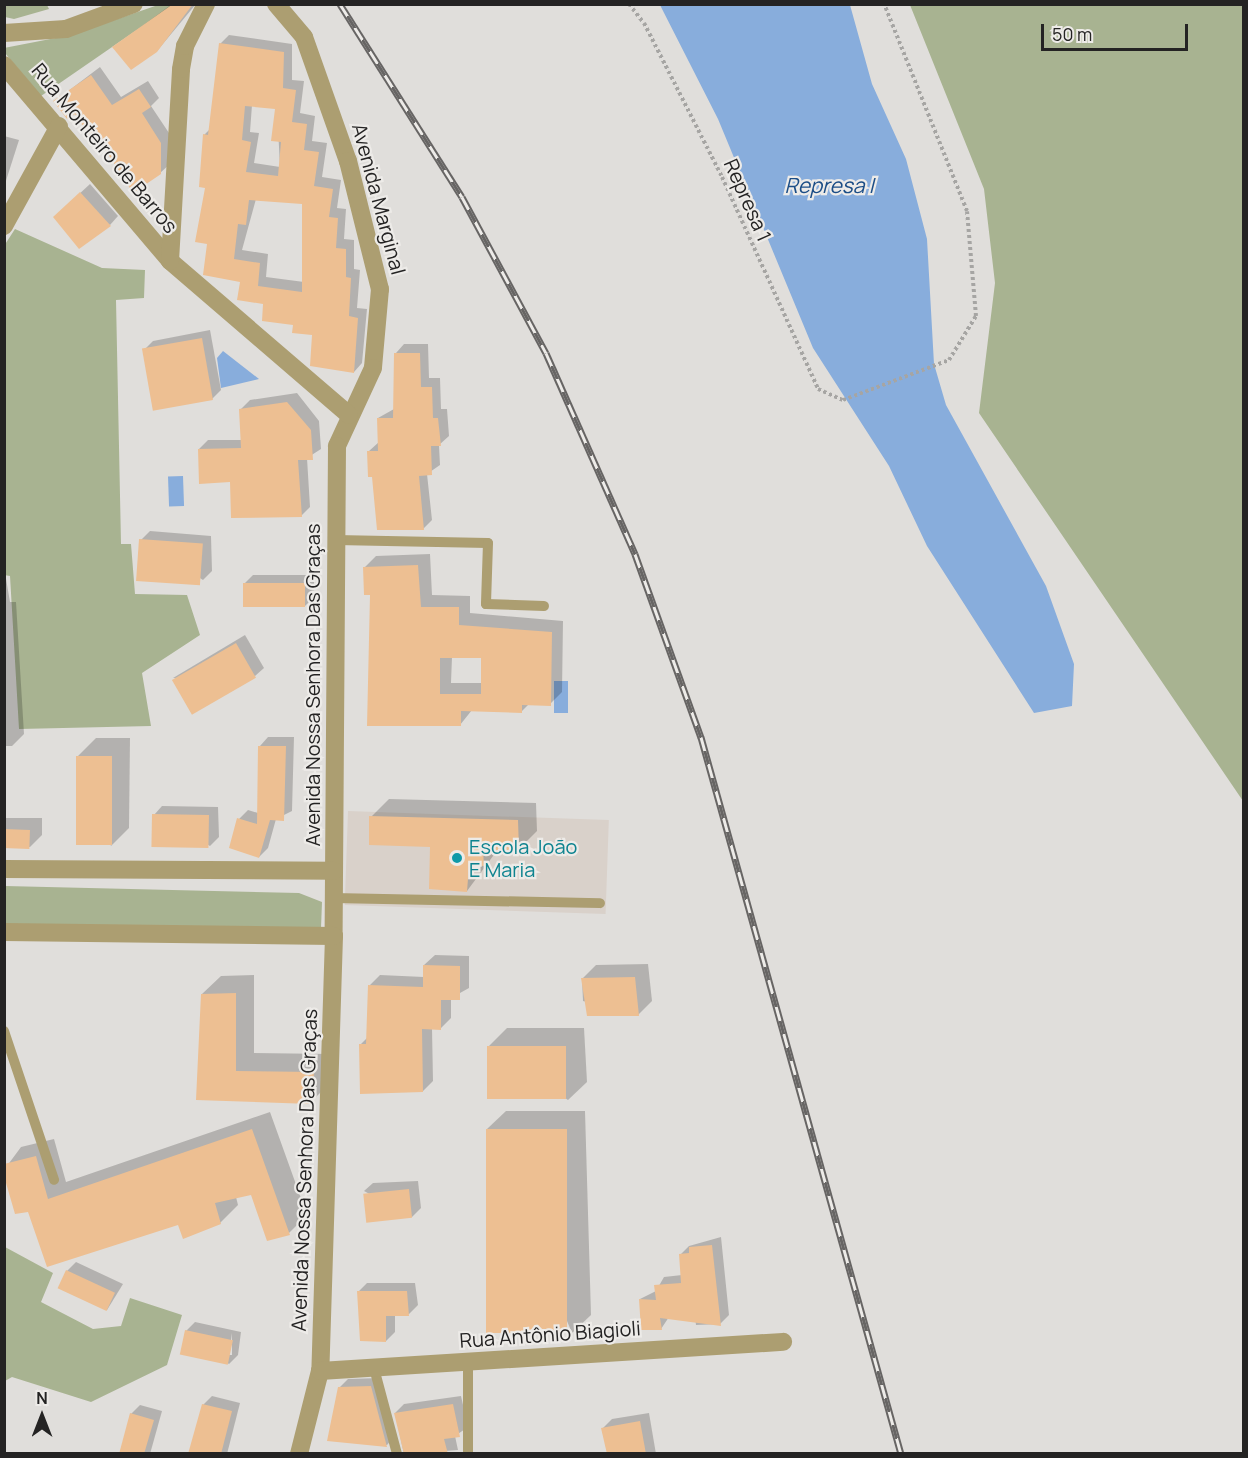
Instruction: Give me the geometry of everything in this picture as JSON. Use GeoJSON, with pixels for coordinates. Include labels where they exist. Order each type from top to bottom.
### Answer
{"type":"FeatureCollection","features":[{"type":"Feature","properties":{"kind":"street"},"geometry":{"type":"LineString","coordinates":[[4,33],[66,29],[134,4]]}},
{"type":"Feature","properties":{"kind":"street"},"geometry":{"type":"LineString","coordinates":[[206,4],[181,69],[170,261],[349,415]]}},
{"type":"Feature","properties":{"kind":"street","name":"Avenida Marginal"},"geometry":{"type":"LineString","coordinates":[[276,4],[304,37],[348,161],[376,262],[380,289],[373,368],[349,415]]}},
{"type":"Feature","properties":{"kind":"street","name":"Rua Monteiro de Barros"},"geometry":{"type":"LineString","coordinates":[[4,65],[59,126],[170,261]]}},
{"type":"Feature","properties":{"kind":"street"},"geometry":{"type":"LineString","coordinates":[[4,226],[59,126]]}},
{"type":"Feature","properties":{"kind":"street","name":"Avenida Nossa Senhora Das Graças"},"geometry":{"type":"LineString","coordinates":[[299,1454],[320,1371],[334,936],[337,446],[349,415]]}},
{"type":"Feature","properties":{"kind":"street"},"geometry":{"type":"LineString","coordinates":[[4,869],[334,871]]}},
{"type":"Feature","properties":{"kind":"street"},"geometry":{"type":"LineString","coordinates":[[4,932],[334,936]]}},
{"type":"Feature","properties":{"kind":"street","name":"Rua Antônio Biagioli"},"geometry":{"type":"LineString","coordinates":[[320,1371],[783,1342]]}},
{"type":"Feature","properties":{"kind":"lane"},"geometry":{"type":"LineString","coordinates":[[336,540],[488,543],[486,604],[544,606]]}},
{"type":"Feature","properties":{"kind":"lane"},"geometry":{"type":"LineString","coordinates":[[333,898],[600,903]]}},
{"type":"Feature","properties":{"kind":"lane"},"geometry":{"type":"LineString","coordinates":[[4,1031],[54,1180]]}},
{"type":"Feature","properties":{"kind":"lane"},"geometry":{"type":"LineString","coordinates":[[468,1362],[468,1454]]}},
{"type":"Feature","properties":{"kind":"lane"},"geometry":{"type":"LineString","coordinates":[[374,1368],[397,1454]]}},
{"type":"Feature","properties":{"kind":"path","name":"Represa 1"},"geometry":{"type":"LineString","coordinates":[[628,4],[644,23],[722,177],[818,389],[843,400],[949,360],[976,316],[967,211],[884,4]]}},
{"type":"Feature","properties":{"kind":"shaded area"},"geometry":{"type":"Polygon","coordinates":[[[348,811],[609,820],[606,914],[345,905],[348,811]]]}},
{"type":"Feature","properties":{"kind":"green space"},"geometry":{"type":"Polygon","coordinates":[[[5,4],[47,5],[49,9],[14,19],[5,17],[5,4]]]}},
{"type":"Feature","properties":{"kind":"green space"},"geometry":{"type":"Polygon","coordinates":[[[158,5],[173,5],[41,96],[5,53],[4,48],[71,35],[158,5]]]}},
{"type":"Feature","properties":{"kind":"green space"},"geometry":{"type":"Polygon","coordinates":[[[910,5],[1243,5],[1243,801],[979,413],[995,283],[984,189],[910,5]]]}},
{"type":"Feature","properties":{"kind":"green space"},"geometry":{"type":"Polygon","coordinates":[[[15,229],[102,268],[145,270],[144,298],[116,300],[121,544],[131,544],[135,594],[187,595],[200,635],[142,673],[151,726],[19,729],[10,576],[4,575],[4,246],[15,229]]]}},
{"type":"Feature","properties":{"kind":"green space"},"geometry":{"type":"Polygon","coordinates":[[[5,886],[299,893],[322,902],[321,928],[5,925],[5,886]]]}},
{"type":"Feature","properties":{"kind":"green space"},"geometry":{"type":"Polygon","coordinates":[[[5,1247],[53,1273],[41,1302],[93,1329],[121,1326],[130,1298],[182,1315],[167,1365],[91,1402],[12,1377],[5,1381],[5,1247]]]}},
{"type":"Feature","properties":{"kind":"water","name":"Represa I"},"geometry":{"type":"Polygon","coordinates":[[[660,5],[850,5],[872,84],[906,159],[927,239],[934,364],[946,405],[1046,586],[1074,664],[1072,706],[1034,713],[927,546],[889,466],[813,348],[718,119],[660,5]]]}},
{"type":"Feature","properties":{"kind":"water"},"geometry":{"type":"Polygon","coordinates":[[[223,351],[259,379],[221,388],[217,358],[223,351]]]}},
{"type":"Feature","properties":{"kind":"water"},"geometry":{"type":"Polygon","coordinates":[[[183,476],[184,506],[169,507],[168,477],[183,476]]]}},
{"type":"Feature","properties":{"kind":"water"},"geometry":{"type":"Polygon","coordinates":[[[554,681],[568,681],[568,713],[554,713],[554,681]]]}},
{"type":"Feature","properties":{"kind":"building"},"geometry":{"type":"Polygon","coordinates":[[[173,4],[193,4],[157,52],[131,70],[112,47],[173,4]]]}},
{"type":"Feature","properties":{"kind":"building"},"geometry":{"type":"Polygon","coordinates":[[[219,43],[284,52],[283,88],[296,90],[292,122],[307,124],[304,150],[319,152],[314,186],[333,189],[329,217],[338,218],[336,248],[346,249],[346,277],[351,278],[349,316],[358,318],[354,373],[310,366],[312,335],[292,333],[293,325],[262,321],[263,304],[237,300],[240,282],[203,275],[207,244],[195,242],[205,188],[199,187],[203,134],[208,135],[219,43]],[[245,106],[242,140],[251,142],[246,172],[278,176],[281,142],[271,141],[275,109],[245,106]],[[249,200],[246,225],[238,224],[234,259],[260,263],[258,286],[302,292],[302,204],[249,200]]]}},
{"type":"Feature","properties":{"kind":"building"},"geometry":{"type":"Polygon","coordinates":[[[91,75],[112,105],[139,89],[151,107],[142,113],[161,143],[161,174],[133,193],[99,140],[94,143],[75,114],[67,119],[53,101],[91,75]]]}},
{"type":"Feature","properties":{"kind":"building"},"geometry":{"type":"Polygon","coordinates":[[[80,192],[111,226],[79,249],[53,217],[80,192]]]}},
{"type":"Feature","properties":{"kind":"building"},"geometry":{"type":"Polygon","coordinates":[[[202,338],[213,400],[153,411],[142,349],[202,338]]]}},
{"type":"Feature","properties":{"kind":"building"},"geometry":{"type":"Polygon","coordinates":[[[394,353],[420,353],[421,387],[432,387],[433,418],[438,418],[441,446],[431,446],[432,475],[419,476],[424,530],[377,530],[372,477],[368,477],[367,451],[378,451],[377,418],[393,418],[394,353]]]}},
{"type":"Feature","properties":{"kind":"building"},"geometry":{"type":"Polygon","coordinates":[[[287,402],[311,430],[313,460],[298,460],[302,517],[231,518],[230,482],[199,484],[198,449],[241,448],[239,409],[287,402]]]}},
{"type":"Feature","properties":{"kind":"building"},"geometry":{"type":"Polygon","coordinates":[[[139,539],[203,543],[200,585],[136,581],[139,539]]]}},
{"type":"Feature","properties":{"kind":"building"},"geometry":{"type":"Polygon","coordinates":[[[418,565],[421,607],[459,607],[459,625],[552,632],[551,706],[522,705],[522,713],[461,711],[461,726],[367,726],[370,595],[364,595],[363,567],[418,565]],[[440,658],[440,694],[481,694],[481,658],[440,658]]]}},
{"type":"Feature","properties":{"kind":"building"},"geometry":{"type":"Polygon","coordinates":[[[243,583],[305,583],[305,607],[243,607],[243,583]]]}},
{"type":"Feature","properties":{"kind":"building"},"geometry":{"type":"Polygon","coordinates":[[[236,643],[256,678],[192,715],[172,680],[236,643]]]}},
{"type":"Feature","properties":{"kind":"building"},"geometry":{"type":"Polygon","coordinates":[[[258,746],[286,746],[284,821],[270,820],[259,858],[229,848],[237,818],[257,824],[258,746]]]}},
{"type":"Feature","properties":{"kind":"building"},"geometry":{"type":"Polygon","coordinates":[[[76,756],[112,756],[112,845],[76,845],[76,756]]]}},
{"type":"Feature","properties":{"kind":"building"},"geometry":{"type":"Polygon","coordinates":[[[152,814],[209,815],[208,848],[151,847],[152,814]]]}},
{"type":"Feature","properties":{"kind":"building","name":"Escola João E Maria"},"geometry":{"type":"Polygon","coordinates":[[[369,816],[518,820],[519,850],[483,850],[484,866],[469,865],[467,892],[429,889],[430,847],[369,845],[369,816]]]}},
{"type":"Feature","properties":{"kind":"building"},"geometry":{"type":"Polygon","coordinates":[[[4,829],[30,830],[29,849],[4,848],[4,829]]]}},
{"type":"Feature","properties":{"kind":"building"},"geometry":{"type":"Polygon","coordinates":[[[423,965],[460,966],[460,1000],[441,1000],[441,1030],[422,1029],[423,1092],[360,1094],[359,1044],[366,1044],[368,985],[423,987],[423,965]]]}},
{"type":"Feature","properties":{"kind":"building"},"geometry":{"type":"Polygon","coordinates":[[[635,977],[639,1016],[587,1016],[581,978],[635,977]]]}},
{"type":"Feature","properties":{"kind":"building"},"geometry":{"type":"Polygon","coordinates":[[[236,993],[236,1071],[314,1072],[311,1104],[196,1100],[201,994],[236,993]]]}},
{"type":"Feature","properties":{"kind":"building"},"geometry":{"type":"Polygon","coordinates":[[[487,1046],[566,1046],[566,1099],[487,1099],[487,1046]]]}},
{"type":"Feature","properties":{"kind":"building"},"geometry":{"type":"Polygon","coordinates":[[[252,1129],[290,1235],[267,1241],[251,1195],[215,1203],[221,1224],[183,1239],[178,1225],[47,1267],[28,1212],[15,1214],[4,1176],[4,1164],[36,1156],[48,1199],[252,1129]]]}},
{"type":"Feature","properties":{"kind":"building"},"geometry":{"type":"Polygon","coordinates":[[[486,1129],[567,1129],[567,1333],[486,1333],[486,1129]]]}},
{"type":"Feature","properties":{"kind":"building"},"geometry":{"type":"Polygon","coordinates":[[[409,1189],[412,1218],[366,1223],[363,1194],[409,1189]]]}},
{"type":"Feature","properties":{"kind":"building"},"geometry":{"type":"Polygon","coordinates":[[[712,1245],[721,1326],[660,1318],[662,1330],[641,1330],[639,1299],[656,1300],[654,1285],[681,1283],[679,1254],[689,1253],[689,1247],[712,1245]]]}},
{"type":"Feature","properties":{"kind":"building"},"geometry":{"type":"Polygon","coordinates":[[[66,1270],[115,1293],[106,1311],[58,1288],[66,1270]]]}},
{"type":"Feature","properties":{"kind":"building"},"geometry":{"type":"Polygon","coordinates":[[[357,1291],[407,1291],[409,1316],[386,1316],[386,1342],[360,1341],[357,1291]]]}},
{"type":"Feature","properties":{"kind":"building"},"geometry":{"type":"Polygon","coordinates":[[[185,1330],[233,1340],[228,1365],[180,1354],[185,1330]]]}},
{"type":"Feature","properties":{"kind":"building"},"geometry":{"type":"Polygon","coordinates":[[[371,1386],[387,1447],[327,1441],[338,1387],[371,1386]]]}},
{"type":"Feature","properties":{"kind":"building"},"geometry":{"type":"Polygon","coordinates":[[[202,1404],[232,1411],[221,1454],[188,1454],[202,1404]]]}},
{"type":"Feature","properties":{"kind":"building"},"geometry":{"type":"Polygon","coordinates":[[[453,1404],[460,1437],[444,1439],[448,1454],[404,1454],[394,1413],[453,1404]]]}},
{"type":"Feature","properties":{"kind":"building"},"geometry":{"type":"Polygon","coordinates":[[[130,1413],[154,1420],[144,1454],[119,1454],[130,1413]]]}},
{"type":"Feature","properties":{"kind":"building"},"geometry":{"type":"Polygon","coordinates":[[[640,1421],[646,1454],[607,1454],[601,1428],[640,1421]]]}},
{"type":"Feature","properties":{"kind":"railway"},"geometry":{"type":"LineString","coordinates":[[340,4],[462,197],[546,353],[635,554],[701,737],[901,1454]]}},
{"type":"Feature","properties":{"kind":"place","name":"Escola João E Maria"},"geometry":{"type":"Point","coordinates":[457,858]}}]}
